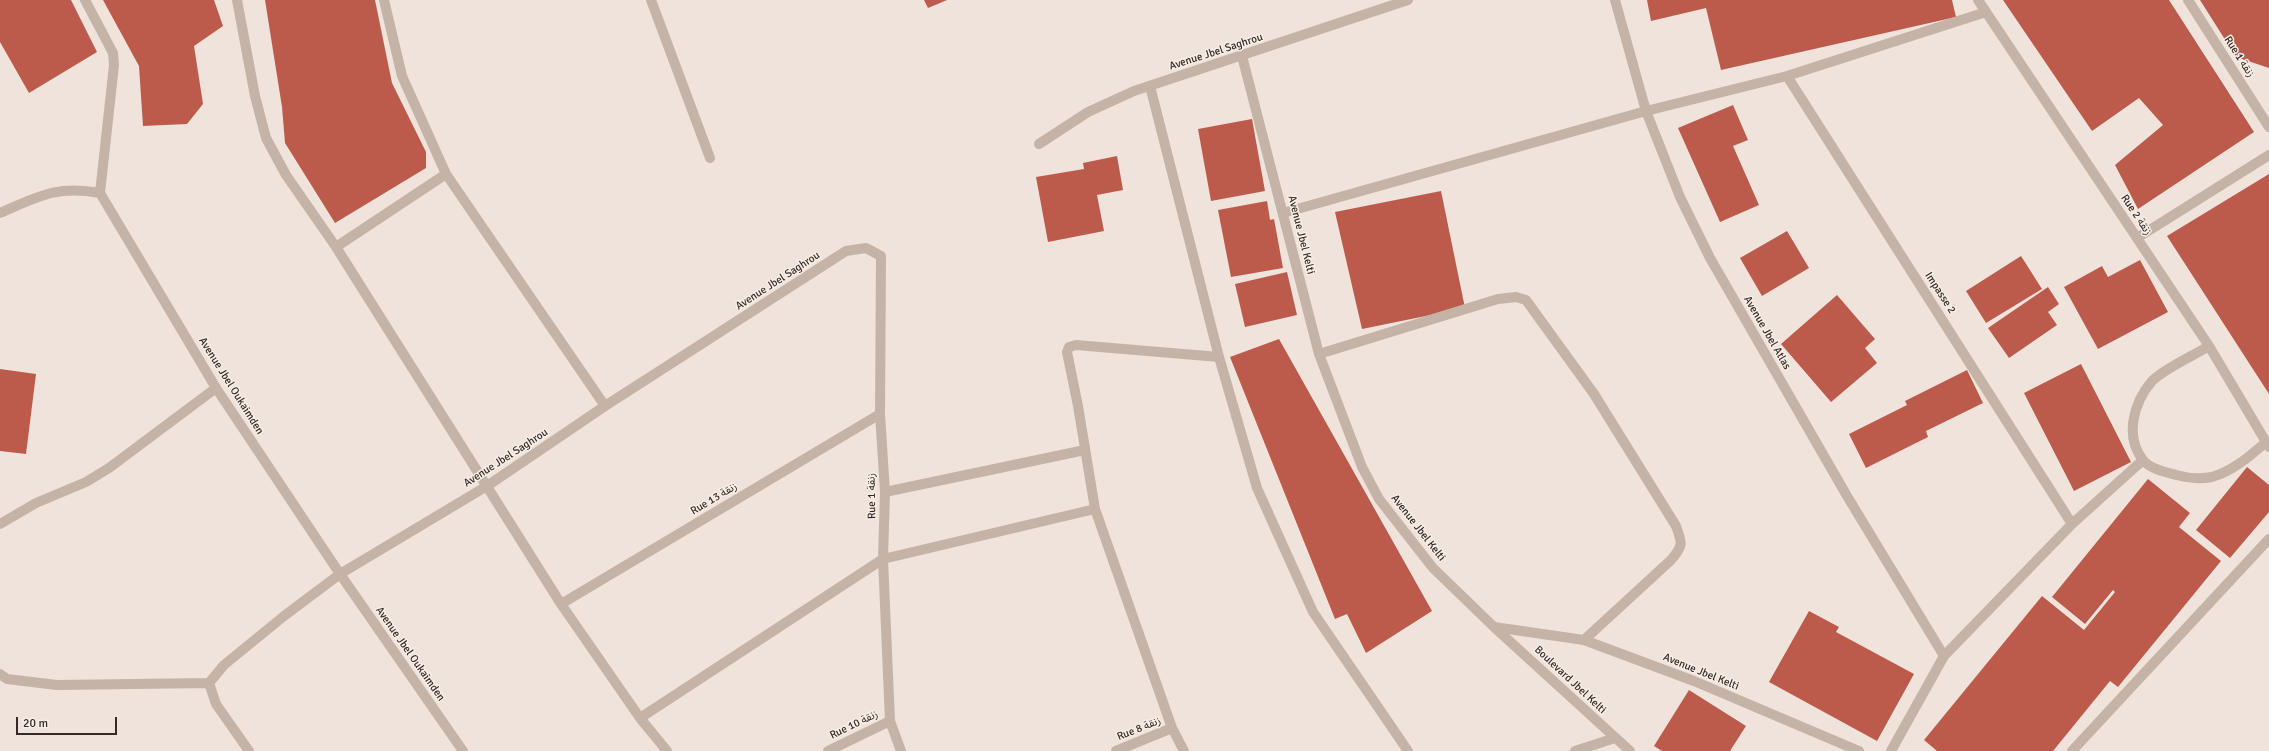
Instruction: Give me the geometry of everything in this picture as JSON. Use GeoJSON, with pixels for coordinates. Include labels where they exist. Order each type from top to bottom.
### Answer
{"type":"FeatureCollection","features":[{"type":"Feature","properties":{"kind":"street"},"geometry":{"type":"LineString","coordinates":[[0,213],[54,191],[73,189],[100,193],[114,65],[113,53],[85,0]]}},
{"type":"Feature","properties":{"kind":"street"},"geometry":{"type":"LineString","coordinates":[[237,0],[255,96],[266,138],[301,199],[336,247],[561,604],[640,718],[667,751]]}},
{"type":"Feature","properties":{"kind":"street"},"geometry":{"type":"LineString","coordinates":[[384,0],[402,76],[446,174],[605,406]]}},
{"type":"Feature","properties":{"kind":"street"},"geometry":{"type":"LineString","coordinates":[[651,0],[710,158]]}},
{"type":"Feature","properties":{"kind":"street","name":"Avenue Jbel Saghrou"},"geometry":{"type":"LineString","coordinates":[[1039,144],[1102,105],[1150,86],[1408,0]]}},
{"type":"Feature","properties":{"kind":"street","name":"Avenue Jbel Atlas"},"geometry":{"type":"LineString","coordinates":[[1616,0],[1646,111],[1680,197],[1710,258],[1847,496],[1944,656]]}},
{"type":"Feature","properties":{"kind":"street","name":"Rue 2 زنقة"},"geometry":{"type":"LineString","coordinates":[[1978,0],[2209,346],[2268,445]]}},
{"type":"Feature","properties":{"kind":"street","name":"Rue 1 زنقة"},"geometry":{"type":"LineString","coordinates":[[2188,0],[2269,127]]}},
{"type":"Feature","properties":{"kind":"street"},"geometry":{"type":"LineString","coordinates":[[1283,213],[1646,111],[1787,76],[1986,12]]}},
{"type":"Feature","properties":{"kind":"street","name":"Avenue Jbel Kelti"},"geometry":{"type":"LineString","coordinates":[[1242,56],[1319,354],[1362,467],[1379,499],[1433,568],[1494,627],[1584,640],[1694,681],[1859,751]]}},
{"type":"Feature","properties":{"kind":"street","name":"Impasse 2"},"geometry":{"type":"LineString","coordinates":[[1787,76],[2072,524]]}},
{"type":"Feature","properties":{"kind":"street"},"geometry":{"type":"LineString","coordinates":[[1150,86],[1219,357],[1257,488],[1313,612],[1408,751]]}},
{"type":"Feature","properties":{"kind":"street"},"geometry":{"type":"LineString","coordinates":[[2137,238],[2269,155]]}},
{"type":"Feature","properties":{"kind":"street"},"geometry":{"type":"LineString","coordinates":[[336,247],[446,174]]}},
{"type":"Feature","properties":{"kind":"street","name":"Avenue Jbel Oukaimden"},"geometry":{"type":"LineString","coordinates":[[100,193],[216,388],[340,574],[463,751]]}},
{"type":"Feature","properties":{"kind":"street","name":"Avenue Jbel Saghrou"},"geometry":{"type":"LineString","coordinates":[[209,683],[224,665],[284,616],[340,574],[487,486],[605,406],[846,251],[866,248]]}},
{"type":"Feature","properties":{"kind":"street","name":"Rue 1 زنقة"},"geometry":{"type":"LineString","coordinates":[[866,248],[881,256],[880,414],[885,492],[883,559],[890,721],[901,751]]}},
{"type":"Feature","properties":{"kind":"street"},"geometry":{"type":"LineString","coordinates":[[1319,354],[1498,299],[1516,297],[1526,300],[1594,394],[1676,526],[1681,541],[1679,552],[1584,640]]}},
{"type":"Feature","properties":{"kind":"street"},"geometry":{"type":"LineString","coordinates":[[1184,751],[1172,728],[1095,509],[1067,352],[1069,348],[1083,346],[1219,357]]}},
{"type":"Feature","properties":{"kind":"street"},"geometry":{"type":"LineString","coordinates":[[2209,346],[2157,377],[2135,408],[2133,423],[2134,438],[2143,460],[2153,467],[2186,477],[2212,477],[2244,461],[2268,445]]}},
{"type":"Feature","properties":{"kind":"street"},"geometry":{"type":"LineString","coordinates":[[0,524],[36,503],[86,482],[109,468],[216,388]]}},
{"type":"Feature","properties":{"kind":"street","name":"Rue 13 زنقة"},"geometry":{"type":"LineString","coordinates":[[561,604],[880,414]]}},
{"type":"Feature","properties":{"kind":"street"},"geometry":{"type":"LineString","coordinates":[[885,492],[1085,450]]}},
{"type":"Feature","properties":{"kind":"street"},"geometry":{"type":"LineString","coordinates":[[1891,751],[1944,656],[2072,524],[2143,460]]}},
{"type":"Feature","properties":{"kind":"street"},"geometry":{"type":"LineString","coordinates":[[640,718],[883,559],[1095,509]]}},
{"type":"Feature","properties":{"kind":"street"},"geometry":{"type":"LineString","coordinates":[[2072,751],[2269,539]]}},
{"type":"Feature","properties":{"kind":"street","name":"Boulevard Jbel Kelti"},"geometry":{"type":"LineString","coordinates":[[1494,627],[1630,751]]}},
{"type":"Feature","properties":{"kind":"street"},"geometry":{"type":"LineString","coordinates":[[0,674],[7,679],[57,684],[209,683],[216,704],[249,751]]}},
{"type":"Feature","properties":{"kind":"street","name":"Rue 10 زنقة"},"geometry":{"type":"LineString","coordinates":[[828,751],[890,721]]}},
{"type":"Feature","properties":{"kind":"street","name":"Rue 8 زنقة"},"geometry":{"type":"LineString","coordinates":[[1116,751],[1172,728]]}},
{"type":"Feature","properties":{"kind":"street"},"geometry":{"type":"LineString","coordinates":[[1575,751],[1615,738]]}},
{"type":"Feature","properties":{"kind":"building"},"geometry":{"type":"Polygon","coordinates":[[[0,0],[71,0],[97,52],[29,93],[0,42],[0,0]]]}},
{"type":"Feature","properties":{"kind":"building"},"geometry":{"type":"Polygon","coordinates":[[[103,0],[214,0],[223,26],[194,46],[203,104],[187,124],[143,126],[139,66],[103,0]]]}},
{"type":"Feature","properties":{"kind":"building"},"geometry":{"type":"Polygon","coordinates":[[[265,0],[375,0],[392,83],[426,152],[426,168],[335,223],[285,143],[282,107],[265,0]]]}},
{"type":"Feature","properties":{"kind":"building"},"geometry":{"type":"Polygon","coordinates":[[[924,0],[947,0],[928,8],[924,0]]]}},
{"type":"Feature","properties":{"kind":"building"},"geometry":{"type":"Polygon","coordinates":[[[1647,0],[1952,0],[1956,17],[1721,70],[1706,8],[1651,21],[1647,0]]]}},
{"type":"Feature","properties":{"kind":"building"},"geometry":{"type":"Polygon","coordinates":[[[2003,0],[2169,0],[2254,132],[2138,209],[2115,165],[2163,125],[2139,98],[2092,131],[2003,0]]]}},
{"type":"Feature","properties":{"kind":"building"},"geometry":{"type":"Polygon","coordinates":[[[2200,0],[2269,0],[2269,68],[2236,57],[2200,0]]]}},
{"type":"Feature","properties":{"kind":"building"},"geometry":{"type":"Polygon","coordinates":[[[1733,105],[1748,140],[1733,146],[1759,205],[1720,222],[1678,128],[1733,105]]]}},
{"type":"Feature","properties":{"kind":"building"},"geometry":{"type":"Polygon","coordinates":[[[1252,119],[1265,191],[1211,201],[1198,129],[1252,119]]]}},
{"type":"Feature","properties":{"kind":"building"},"geometry":{"type":"Polygon","coordinates":[[[1117,156],[1123,190],[1097,195],[1104,231],[1048,242],[1036,177],[1084,169],[1083,163],[1117,156]]]}},
{"type":"Feature","properties":{"kind":"building"},"geometry":{"type":"Polygon","coordinates":[[[2269,174],[2269,394],[2167,236],[2269,174]]]}},
{"type":"Feature","properties":{"kind":"building"},"geometry":{"type":"Polygon","coordinates":[[[1441,191],[1465,308],[1362,329],[1335,212],[1441,191]]]}},
{"type":"Feature","properties":{"kind":"building"},"geometry":{"type":"Polygon","coordinates":[[[1267,201],[1270,220],[1274,219],[1283,268],[1231,277],[1218,210],[1267,201]]]}},
{"type":"Feature","properties":{"kind":"building"},"geometry":{"type":"Polygon","coordinates":[[[1787,231],[1809,268],[1762,296],[1740,258],[1787,231]]]}},
{"type":"Feature","properties":{"kind":"building"},"geometry":{"type":"Polygon","coordinates":[[[2021,256],[2042,289],[1986,323],[1966,291],[2021,256]]]}},
{"type":"Feature","properties":{"kind":"building"},"geometry":{"type":"Polygon","coordinates":[[[2140,260],[2168,312],[2098,349],[2064,287],[2102,266],[2108,277],[2140,260]]]}},
{"type":"Feature","properties":{"kind":"building"},"geometry":{"type":"Polygon","coordinates":[[[1287,272],[1297,315],[1245,327],[1235,284],[1287,272]]]}},
{"type":"Feature","properties":{"kind":"building"},"geometry":{"type":"Polygon","coordinates":[[[2048,287],[2059,304],[2048,312],[2057,325],[2009,358],[1988,328],[2048,287]]]}},
{"type":"Feature","properties":{"kind":"building"},"geometry":{"type":"Polygon","coordinates":[[[1837,295],[1875,339],[1865,348],[1877,363],[1831,402],[1781,344],[1837,295]]]}},
{"type":"Feature","properties":{"kind":"building"},"geometry":{"type":"Polygon","coordinates":[[[1279,339],[1432,611],[1366,653],[1347,614],[1335,619],[1230,357],[1279,339]]]}},
{"type":"Feature","properties":{"kind":"building"},"geometry":{"type":"Polygon","coordinates":[[[2081,364],[2131,462],[2074,491],[2024,393],[2081,364]]]}},
{"type":"Feature","properties":{"kind":"building"},"geometry":{"type":"Polygon","coordinates":[[[0,369],[36,374],[26,454],[0,451],[0,369]]]}},
{"type":"Feature","properties":{"kind":"building"},"geometry":{"type":"Polygon","coordinates":[[[1967,370],[1983,403],[1926,431],[1928,437],[1866,468],[1849,434],[1907,405],[1905,401],[1967,370]]]}},
{"type":"Feature","properties":{"kind":"building"},"geometry":{"type":"Polygon","coordinates":[[[2247,467],[2269,485],[2269,512],[2230,558],[2196,530],[2247,467]]]}},
{"type":"Feature","properties":{"kind":"building"},"geometry":{"type":"Polygon","coordinates":[[[2148,479],[2190,513],[2179,527],[2221,561],[2118,687],[2110,681],[2053,751],[1937,751],[1924,740],[2042,596],[2084,630],[2115,592],[2113,590],[2085,624],[2052,597],[2148,479]]]}},
{"type":"Feature","properties":{"kind":"building"},"geometry":{"type":"Polygon","coordinates":[[[1809,611],[1839,627],[1836,632],[1914,674],[1877,741],[1769,682],[1809,611]]]}},
{"type":"Feature","properties":{"kind":"building"},"geometry":{"type":"Polygon","coordinates":[[[1689,690],[1746,726],[1730,751],[1662,751],[1654,746],[1689,690]]]}}]}
